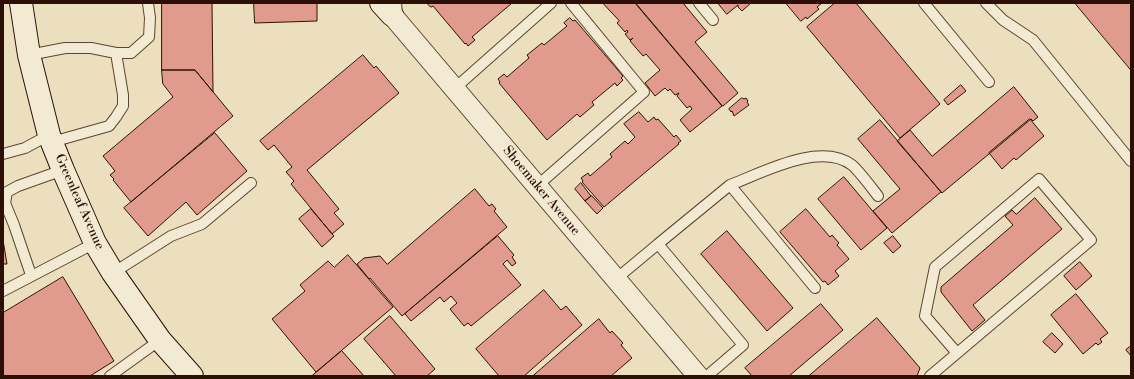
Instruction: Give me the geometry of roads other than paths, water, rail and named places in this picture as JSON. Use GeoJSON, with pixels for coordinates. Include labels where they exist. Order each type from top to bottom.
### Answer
{"type":"FeatureCollection","features":[{"type":"Feature","properties":{"kind":"main road","name":"Greenleaf Avenue"},"geometry":{"type":"LineString","coordinates":[[21,3],[29,55],[50,138],[95,243],[113,273],[160,340],[192,376]]}},
{"type":"Feature","properties":{"kind":"street","name":"Shoemaker Avenue"},"geometry":{"type":"LineString","coordinates":[[388,7],[454,89],[698,376]]}},
{"type":"Feature","properties":{"kind":"lane"},"geometry":{"type":"LineString","coordinates":[[29,55],[65,48],[91,48],[116,53],[131,53],[149,37],[150,18],[148,3]]}},
{"type":"Feature","properties":{"kind":"lane"},"geometry":{"type":"LineString","coordinates":[[454,89],[551,3]]}},
{"type":"Feature","properties":{"kind":"lane"},"geometry":{"type":"LineString","coordinates":[[537,186],[644,92],[571,3]]}},
{"type":"Feature","properties":{"kind":"lane"},"geometry":{"type":"LineString","coordinates":[[699,3],[713,20]]}},
{"type":"Feature","properties":{"kind":"lane"},"geometry":{"type":"LineString","coordinates":[[924,3],[989,82]]}},
{"type":"Feature","properties":{"kind":"lane"},"geometry":{"type":"LineString","coordinates":[[986,3],[1003,20],[1033,40],[1131,161]]}},
{"type":"Feature","properties":{"kind":"lane"},"geometry":{"type":"LineString","coordinates":[[3,154],[25,148],[50,138],[109,126],[123,106],[123,95],[116,53]]}},
{"type":"Feature","properties":{"kind":"lane"},"geometry":{"type":"LineString","coordinates":[[616,279],[730,185],[794,160],[809,157],[825,157],[852,165],[878,196]]}},
{"type":"Feature","properties":{"kind":"lane"},"geometry":{"type":"LineString","coordinates":[[31,275],[5,203],[7,192],[18,186],[63,170]]}},
{"type":"Feature","properties":{"kind":"lane"},"geometry":{"type":"LineString","coordinates":[[930,376],[1091,240],[1039,179],[935,268],[925,316],[957,353]]}},
{"type":"Feature","properties":{"kind":"lane"},"geometry":{"type":"LineString","coordinates":[[113,273],[171,236],[202,224],[251,183]]}},
{"type":"Feature","properties":{"kind":"lane"},"geometry":{"type":"LineString","coordinates":[[730,185],[815,288]]}},
{"type":"Feature","properties":{"kind":"lane"},"geometry":{"type":"LineString","coordinates":[[3,291],[31,275],[95,243]]}},
{"type":"Feature","properties":{"kind":"lane"},"geometry":{"type":"LineString","coordinates":[[658,244],[743,345],[707,376]]}},
{"type":"Feature","properties":{"kind":"lane"},"geometry":{"type":"LineString","coordinates":[[110,376],[160,340]]}}]}
